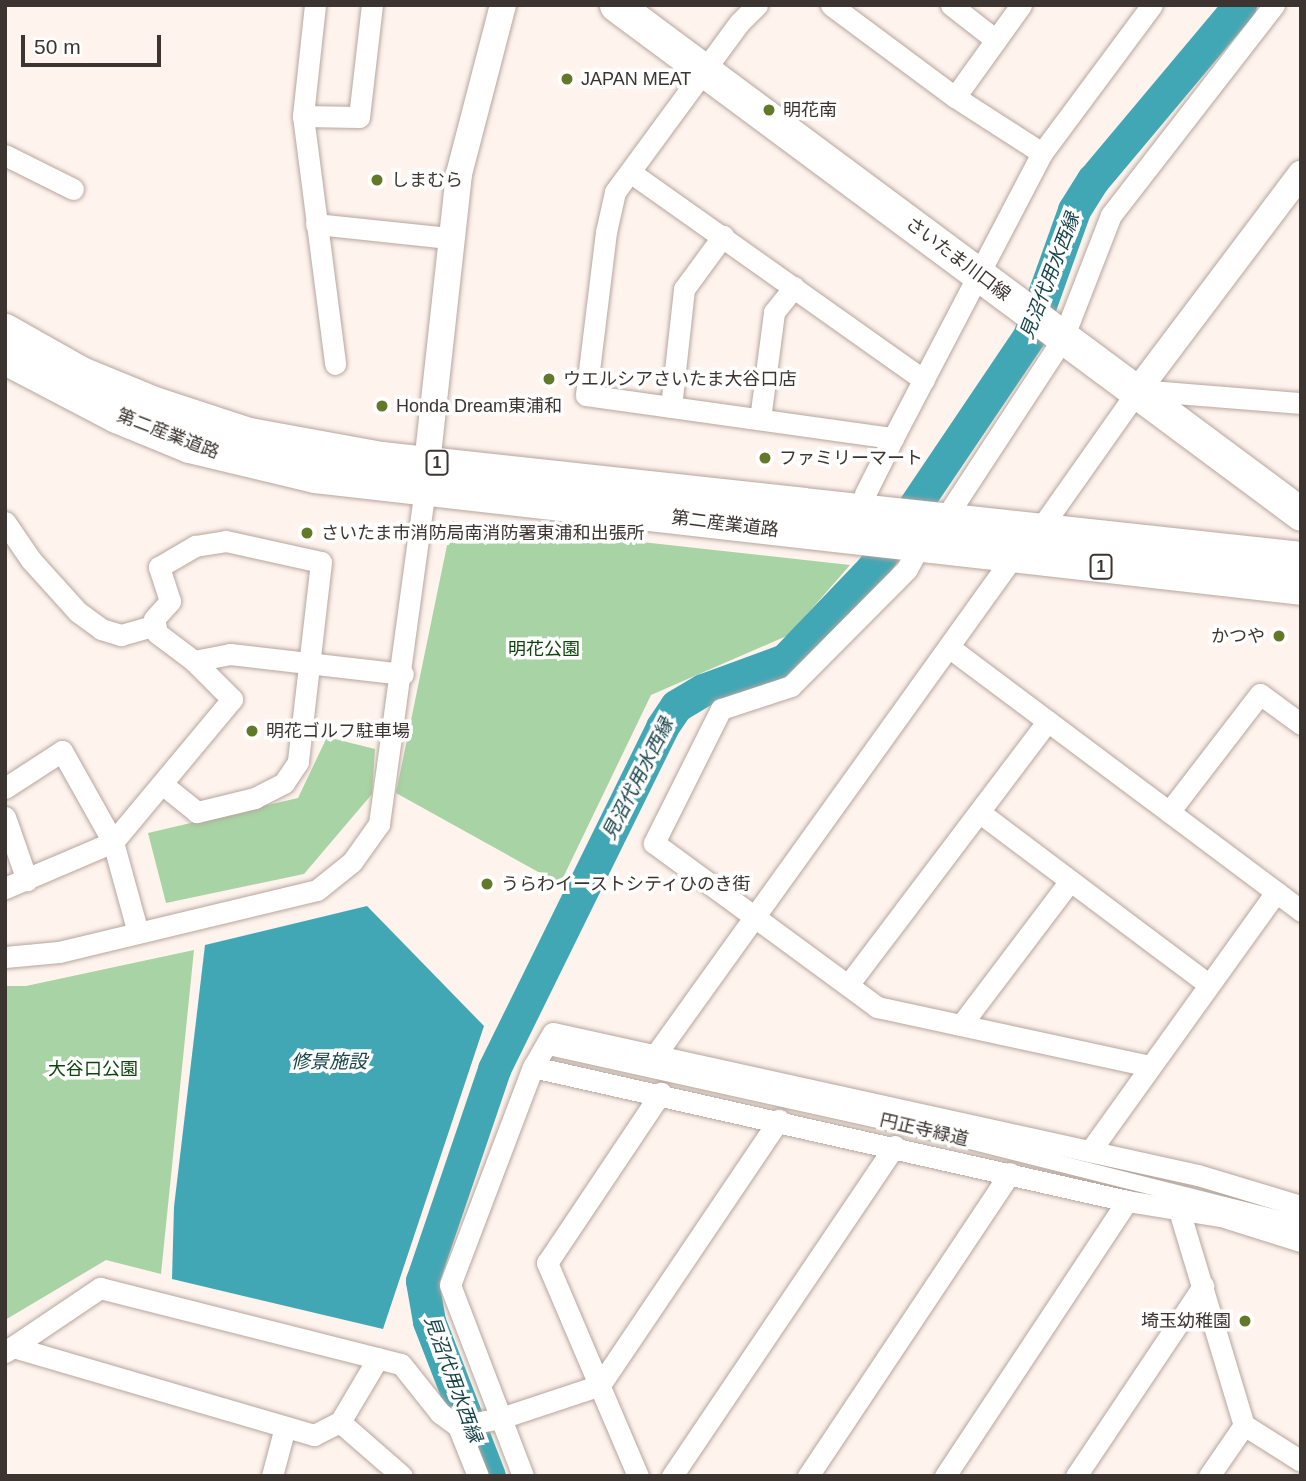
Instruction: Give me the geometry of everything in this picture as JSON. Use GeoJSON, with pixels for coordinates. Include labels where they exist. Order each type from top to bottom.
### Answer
{"type":"FeatureCollection","features":[{"type":"Feature","properties":{"kind":"main road","name":"さいたま川口線"},"geometry":{"type":"LineString","coordinates":[[616,5],[1301,513]]}},
{"type":"Feature","properties":{"kind":"main road","name":"第二産業道路"},"geometry":{"type":"LineString","coordinates":[[5,330],[81,373],[249,434],[426,475],[902,528],[1040,529],[1301,558]]}},
{"type":"Feature","properties":{"kind":"main road","name":"第二産業道路"},"geometry":{"type":"LineString","coordinates":[[5,358],[116,415],[189,446],[315,476],[426,475]]}},
{"type":"Feature","properties":{"kind":"main road","name":"第二産業道路"},"geometry":{"type":"LineString","coordinates":[[902,528],[1012,558],[1301,588]]}},
{"type":"Feature","properties":{"kind":"street"},"geometry":{"type":"LineString","coordinates":[[315,5],[303,116],[335,364]]}},
{"type":"Feature","properties":{"kind":"street"},"geometry":{"type":"LineString","coordinates":[[303,116],[359,117],[372,5]]}},
{"type":"Feature","properties":{"kind":"street"},"geometry":{"type":"LineString","coordinates":[[5,957],[60,952],[317,890],[352,862],[379,824],[402,674],[450,238],[472,113],[503,5]]}},
{"type":"Feature","properties":{"kind":"street"},"geometry":{"type":"LineString","coordinates":[[757,5],[739,23],[615,192],[606,232],[586,395],[893,438]]}},
{"type":"Feature","properties":{"kind":"street"},"geometry":{"type":"LineString","coordinates":[[831,5],[955,97],[1042,153]]}},
{"type":"Feature","properties":{"kind":"street"},"geometry":{"type":"LineString","coordinates":[[951,5],[996,40]]}},
{"type":"Feature","properties":{"kind":"street"},"geometry":{"type":"LineString","coordinates":[[955,97],[1021,5]]}},
{"type":"Feature","properties":{"kind":"street"},"geometry":{"type":"LineString","coordinates":[[1150,1066],[877,1007],[753,914],[653,844],[721,709],[791,686],[907,569],[902,528],[865,494],[982,275],[1042,153],[1152,5]]}},
{"type":"Feature","properties":{"kind":"street"},"geometry":{"type":"LineString","coordinates":[[902,528],[1059,335],[1111,215],[1274,5]]}},
{"type":"Feature","properties":{"kind":"street"},"geometry":{"type":"LineString","coordinates":[[5,155],[73,189]]}},
{"type":"Feature","properties":{"kind":"street"},"geometry":{"type":"LineString","coordinates":[[630,172],[924,380]]}},
{"type":"Feature","properties":{"kind":"street"},"geometry":{"type":"LineString","coordinates":[[1040,529],[1138,390],[1301,174]]}},
{"type":"Feature","properties":{"kind":"street"},"geometry":{"type":"LineString","coordinates":[[316,224],[450,238]]}},
{"type":"Feature","properties":{"kind":"street"},"geometry":{"type":"LineString","coordinates":[[671,407],[684,289],[723,236]]}},
{"type":"Feature","properties":{"kind":"street"},"geometry":{"type":"LineString","coordinates":[[760,419],[771,322],[794,287]]}},
{"type":"Feature","properties":{"kind":"street"},"geometry":{"type":"LineString","coordinates":[[1138,390],[1301,403]]}},
{"type":"Feature","properties":{"kind":"street"},"geometry":{"type":"LineString","coordinates":[[5,522],[71,604],[102,629],[121,635],[155,625]]}},
{"type":"Feature","properties":{"kind":"street"},"geometry":{"type":"LineString","coordinates":[[5,888],[113,842],[232,699],[194,661],[157,633],[154,619],[170,601],[159,567],[195,546],[226,541],[321,562],[298,762],[284,783],[255,798],[197,811],[162,784]]}},
{"type":"Feature","properties":{"kind":"street"},"geometry":{"type":"LineString","coordinates":[[656,1054],[753,914],[950,648],[1012,558]]}},
{"type":"Feature","properties":{"kind":"street"},"geometry":{"type":"LineString","coordinates":[[950,648],[1301,911]]}},
{"type":"Feature","properties":{"kind":"street"},"geometry":{"type":"LineString","coordinates":[[194,661],[230,654],[402,674]]}},
{"type":"Feature","properties":{"kind":"street"},"geometry":{"type":"LineString","coordinates":[[1168,812],[1260,694],[1301,724]]}},
{"type":"Feature","properties":{"kind":"street"},"geometry":{"type":"LineString","coordinates":[[848,985],[1048,721]]}},
{"type":"Feature","properties":{"kind":"street"},"geometry":{"type":"LineString","coordinates":[[5,788],[62,751],[113,842],[138,933]]}},
{"type":"Feature","properties":{"kind":"street"},"geometry":{"type":"LineString","coordinates":[[979,812],[1208,984]]}},
{"type":"Feature","properties":{"kind":"street"},"geometry":{"type":"LineString","coordinates":[[5,817],[27,880]]}},
{"type":"Feature","properties":{"kind":"street"},"geometry":{"type":"LineString","coordinates":[[961,1025],[1070,881]]}},
{"type":"Feature","properties":{"kind":"street"},"geometry":{"type":"LineString","coordinates":[[1090,1151],[1276,892]]}},
{"type":"Feature","properties":{"kind":"street"},"geometry":{"type":"LineString","coordinates":[[523,1476],[450,1285],[533,1067],[549,1039],[656,1054],[956,1129],[1090,1151],[1198,1175],[1301,1206]]}},
{"type":"Feature","properties":{"kind":"street","name":"円正寺緑道"},"geometry":{"type":"LineString","coordinates":[[549,1039],[956,1129],[1301,1224]]}},
{"type":"Feature","properties":{"kind":"street"},"geometry":{"type":"LineString","coordinates":[[533,1067],[661,1093],[1127,1201],[1178,1206],[1301,1241]]}},
{"type":"Feature","properties":{"kind":"street"},"geometry":{"type":"LineString","coordinates":[[638,1476],[547,1263],[661,1093]]}},
{"type":"Feature","properties":{"kind":"street"},"geometry":{"type":"LineString","coordinates":[[9,1350],[100,1288],[401,1364],[440,1413],[466,1425],[501,1418],[600,1385],[779,1120]]}},
{"type":"Feature","properties":{"kind":"street"},"geometry":{"type":"LineString","coordinates":[[950,1159],[956,1129]]}},
{"type":"Feature","properties":{"kind":"street"},"geometry":{"type":"LineString","coordinates":[[672,1476],[895,1146]]}},
{"type":"Feature","properties":{"kind":"street"},"geometry":{"type":"LineString","coordinates":[[808,1476],[1010,1173]]}},
{"type":"Feature","properties":{"kind":"street"},"geometry":{"type":"LineString","coordinates":[[945,1476],[1127,1201]]}},
{"type":"Feature","properties":{"kind":"street"},"geometry":{"type":"LineString","coordinates":[[1178,1206],[1244,1425],[1301,1461]]}},
{"type":"Feature","properties":{"kind":"street"},"geometry":{"type":"LineString","coordinates":[[1076,1476],[1203,1286]]}},
{"type":"Feature","properties":{"kind":"street"},"geometry":{"type":"LineString","coordinates":[[9,1350],[314,1435],[340,1422],[378,1358]]}},
{"type":"Feature","properties":{"kind":"street"},"geometry":{"type":"LineString","coordinates":[[340,1422],[402,1476]]}},
{"type":"Feature","properties":{"kind":"street"},"geometry":{"type":"LineString","coordinates":[[466,1425],[478,1476]]}},
{"type":"Feature","properties":{"kind":"street"},"geometry":{"type":"LineString","coordinates":[[1209,1476],[1244,1425]]}},
{"type":"Feature","properties":{"kind":"street"},"geometry":{"type":"LineString","coordinates":[[272,1476],[285,1427]]}},
{"type":"Feature","properties":{"kind":"green space","name":"明花公園"},"geometry":{"type":"Polygon","coordinates":[[[452,521],[850,565],[789,635],[651,695],[560,884],[396,793],[452,521]]]}},
{"type":"Feature","properties":{"kind":"green space"},"geometry":{"type":"Polygon","coordinates":[[[327,737],[375,749],[372,794],[304,874],[166,903],[148,833],[298,798],[327,737]]]}},
{"type":"Feature","properties":{"kind":"green space","name":"大谷口公園"},"geometry":{"type":"Polygon","coordinates":[[[194,950],[161,1274],[106,1260],[5,1320],[5,986],[26,986],[194,950]]]}},
{"type":"Feature","properties":{"kind":"water","name":"修景施設"},"geometry":{"type":"Polygon","coordinates":[[[367,906],[484,1026],[383,1329],[172,1279],[174,1207],[205,945],[367,906]]]}},
{"type":"Feature","properties":{"kind":"waterway","name":"見沼代用水西縁"},"geometry":{"type":"LineString","coordinates":[[489,1476],[429,1321],[422,1281],[494,1069],[662,727],[676,706],[703,690],[785,660],[872,569],[1029,336],[1074,210],[1093,180],[1240,5]]}},
{"type":"Feature","properties":{"kind":"place","name":"JAPAN MEAT"},"geometry":{"type":"Point","coordinates":[567,79]}},
{"type":"Feature","properties":{"kind":"place","name":"明花南"},"geometry":{"type":"Point","coordinates":[769,110]}},
{"type":"Feature","properties":{"kind":"place","name":"しまむら"},"geometry":{"type":"Point","coordinates":[377,180]}},
{"type":"Feature","properties":{"kind":"place","name":"ウエルシアさいたま大谷口店"},"geometry":{"type":"Point","coordinates":[549,379]}},
{"type":"Feature","properties":{"kind":"place","name":"Honda Dream東浦和"},"geometry":{"type":"Point","coordinates":[382,406]}},
{"type":"Feature","properties":{"kind":"place","name":"ファミリーマート"},"geometry":{"type":"Point","coordinates":[765,458]}},
{"type":"Feature","properties":{"kind":"place","name":"さいたま市消防局南消防署東浦和出張所"},"geometry":{"type":"Point","coordinates":[307,533]}},
{"type":"Feature","properties":{"kind":"place","name":"かつや"},"geometry":{"type":"Point","coordinates":[1279,636]}},
{"type":"Feature","properties":{"kind":"place","name":"明花ゴルフ駐車場"},"geometry":{"type":"Point","coordinates":[252,731]}},
{"type":"Feature","properties":{"kind":"place","name":"うらわイーストシティひのき街"},"geometry":{"type":"Point","coordinates":[487,884]}},
{"type":"Feature","properties":{"kind":"place","name":"埼玉幼稚園"},"geometry":{"type":"Point","coordinates":[1245,1321]}}]}
